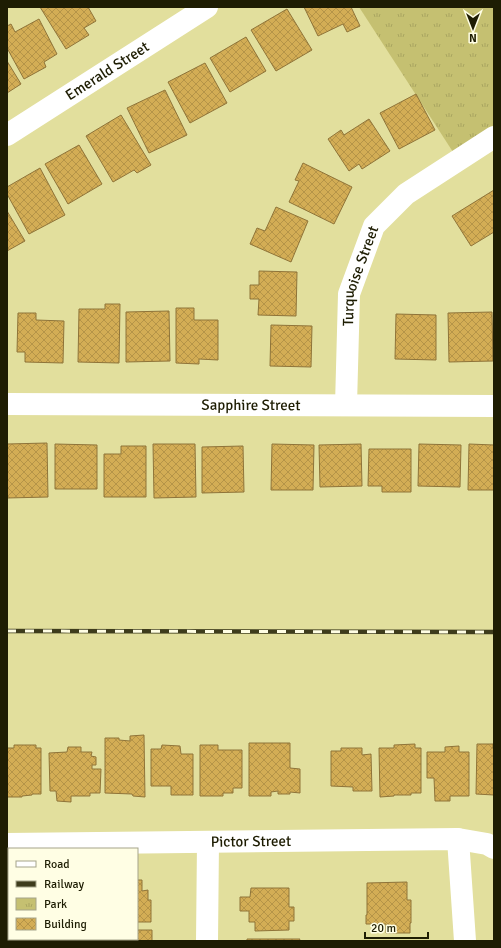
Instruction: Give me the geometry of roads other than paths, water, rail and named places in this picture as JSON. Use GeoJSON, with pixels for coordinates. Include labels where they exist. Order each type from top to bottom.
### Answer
{"type":"FeatureCollection","features":[{"type":"Feature","properties":{"kind":"street","name":"Emerald Street"},"geometry":{"type":"LineString","coordinates":[[7,135],[207,7]]}},
{"type":"Feature","properties":{"kind":"street","name":"Turquoise Street"},"geometry":{"type":"LineString","coordinates":[[346,405],[349,294],[374,226],[406,194],[494,137]]}},
{"type":"Feature","properties":{"kind":"street","name":"Sapphire Street"},"geometry":{"type":"LineString","coordinates":[[7,404],[494,406]]}},
{"type":"Feature","properties":{"kind":"street","name":"Pictor Street"},"geometry":{"type":"LineString","coordinates":[[7,844],[458,839],[487,844],[494,848]]}},
{"type":"Feature","properties":{"kind":"street"},"geometry":{"type":"LineString","coordinates":[[458,839],[465,941]]}},
{"type":"Feature","properties":{"kind":"street"},"geometry":{"type":"LineString","coordinates":[[207,941],[208,842]]}},
{"type":"Feature","properties":{"kind":"railway"},"geometry":{"type":"LineString","coordinates":[[7,631],[494,632]]}}]}
